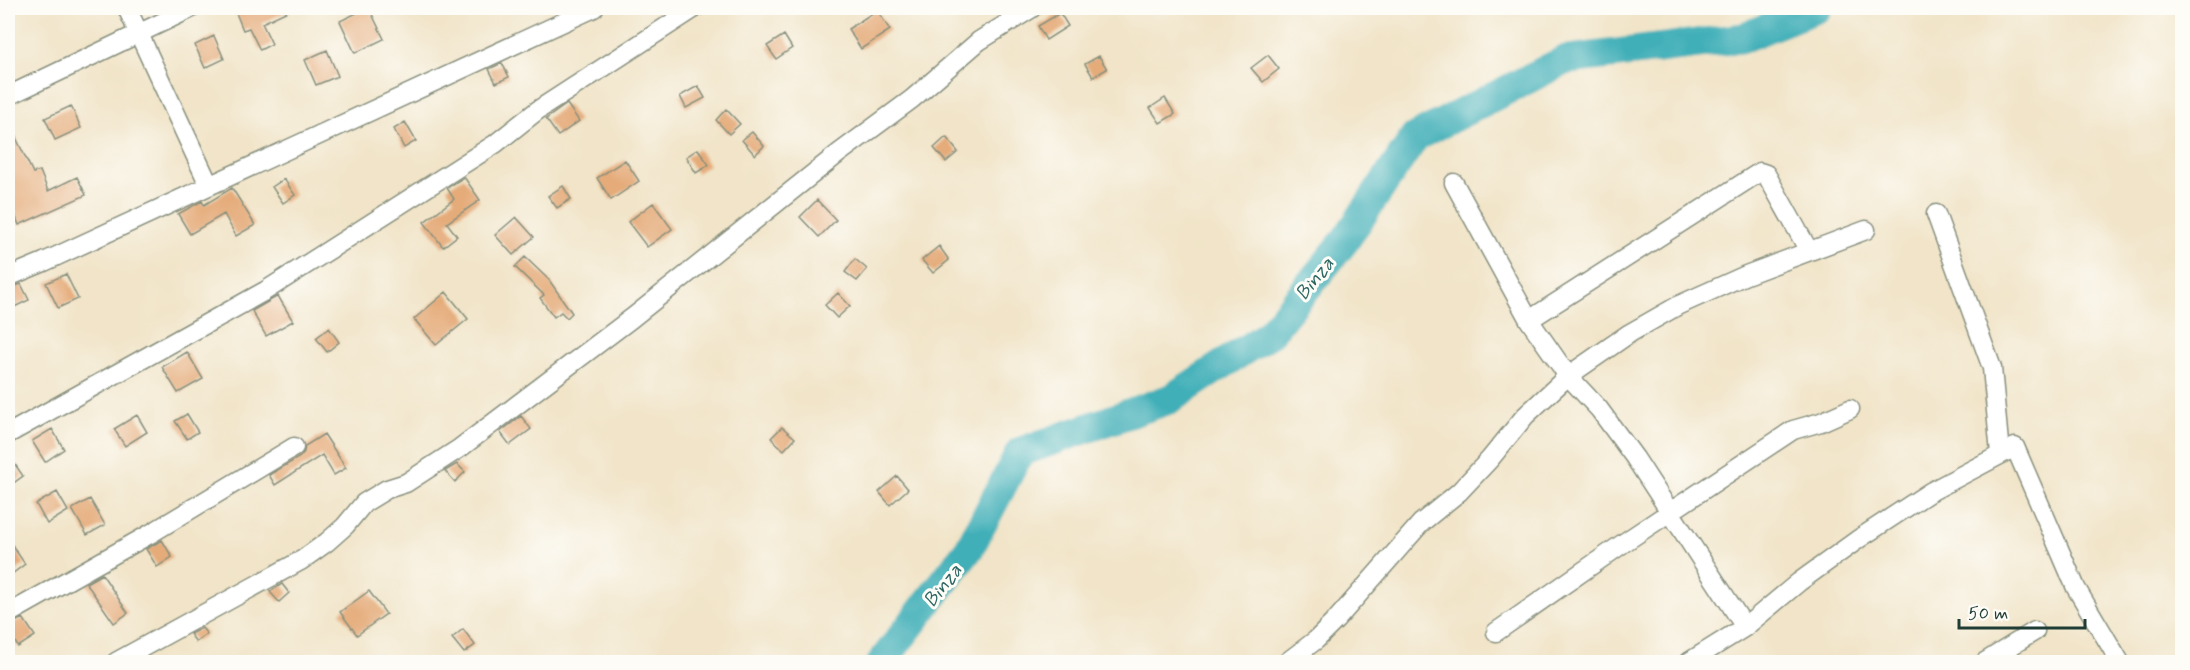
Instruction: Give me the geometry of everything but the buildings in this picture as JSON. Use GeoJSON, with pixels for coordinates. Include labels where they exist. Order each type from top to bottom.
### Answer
{"type":"FeatureCollection","features":[{"type":"Feature","properties":{"kind":"street"},"geometry":{"type":"LineString","coordinates":[[127,8],[209,185]]}},
{"type":"Feature","properties":{"kind":"street"},"geometry":{"type":"LineString","coordinates":[[8,96],[192,8]]}},
{"type":"Feature","properties":{"kind":"street"},"geometry":{"type":"LineString","coordinates":[[8,277],[594,8]]}},
{"type":"Feature","properties":{"kind":"street"},"geometry":{"type":"LineString","coordinates":[[8,434],[265,291],[495,144],[538,110],[695,8]]}},
{"type":"Feature","properties":{"kind":"street"},"geometry":{"type":"LineString","coordinates":[[116,663],[302,560],[327,543],[364,503],[387,489],[406,483],[460,448],[632,318],[839,153],[912,99],[979,41],[1032,8]]}},
{"type":"Feature","properties":{"kind":"street"},"geometry":{"type":"LineString","coordinates":[[1529,320],[1760,172],[1766,174],[1809,251]]}},
{"type":"Feature","properties":{"kind":"street"},"geometry":{"type":"LineString","coordinates":[[1454,183],[1529,320],[1568,376],[1599,409],[1671,513],[1745,627]]}},
{"type":"Feature","properties":{"kind":"street"},"geometry":{"type":"LineString","coordinates":[[1936,214],[1992,368],[2000,454]]}},
{"type":"Feature","properties":{"kind":"street"},"geometry":{"type":"LineString","coordinates":[[1287,663],[1316,640],[1336,620],[1421,523],[1459,492],[1526,416],[1568,376],[1630,333],[1679,305],[1746,275],[1866,230]]}},
{"type":"Feature","properties":{"kind":"street"},"geometry":{"type":"LineString","coordinates":[[1496,632],[1625,542],[1793,430],[1821,422],[1850,409]]}},
{"type":"Feature","properties":{"kind":"street"},"geometry":{"type":"LineString","coordinates":[[8,614],[150,534],[294,447]]}},
{"type":"Feature","properties":{"kind":"street"},"geometry":{"type":"LineString","coordinates":[[1689,663],[1745,627],[1799,582],[1860,538],[1930,492],[2015,447],[2076,588],[2120,663]]}},
{"type":"Feature","properties":{"kind":"street"},"geometry":{"type":"LineString","coordinates":[[1984,663],[2035,631]]}},
{"type":"Feature","properties":{"kind":"waterway","name":"Binza"},"geometry":{"type":"LineString","coordinates":[[882,662],[969,549],[1020,452],[1170,399],[1269,334],[1344,242],[1415,137],[1565,60],[1742,38],[1817,8]]}}]}
